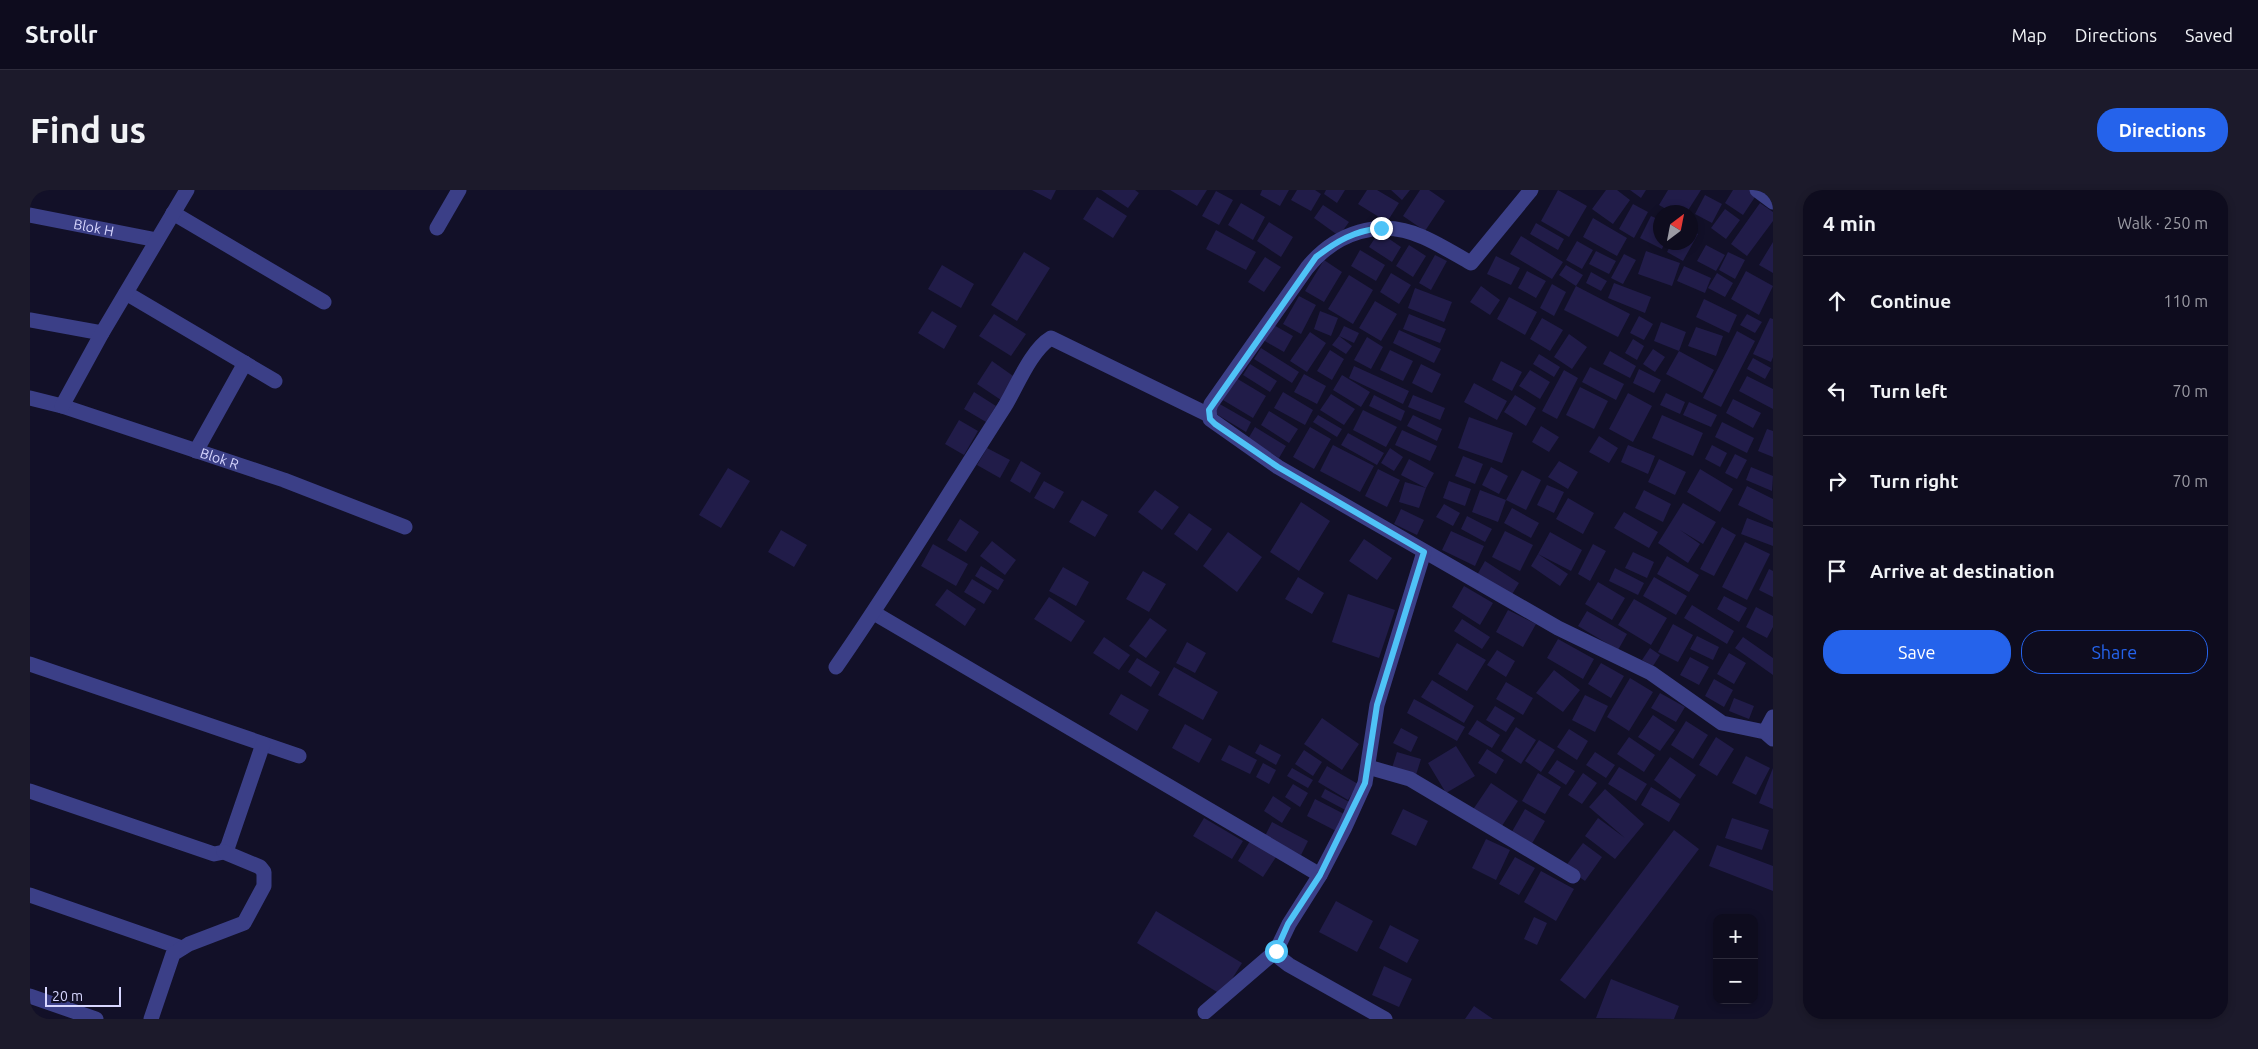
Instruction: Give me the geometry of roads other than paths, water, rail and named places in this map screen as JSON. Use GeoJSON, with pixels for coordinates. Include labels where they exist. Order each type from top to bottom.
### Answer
{"type":"FeatureCollection","features":[{"type":"Feature","properties":{"kind":"street"},"geometry":{"type":"LineString","coordinates":[[62,406],[187,190]]}},
{"type":"Feature","properties":{"kind":"street"},"geometry":{"type":"LineString","coordinates":[[437,228],[459,190]]}},
{"type":"Feature","properties":{"kind":"street"},"geometry":{"type":"LineString","coordinates":[[1209,414],[1211,404],[1306,268],[1316,257],[1338,240],[1366,229],[1395,228],[1424,237],[1470,262],[1531,190]]}},
{"type":"Feature","properties":{"kind":"street"},"geometry":{"type":"LineString","coordinates":[[1757,190],[1773,202]]}},
{"type":"Feature","properties":{"kind":"street"},"geometry":{"type":"LineString","coordinates":[[173,213],[324,302]]}},
{"type":"Feature","properties":{"kind":"street","name":"Blok H"},"geometry":{"type":"LineString","coordinates":[[30,215],[157,240]]}},
{"type":"Feature","properties":{"kind":"street"},"geometry":{"type":"LineString","coordinates":[[126,293],[275,381]]}},
{"type":"Feature","properties":{"kind":"street"},"geometry":{"type":"LineString","coordinates":[[30,320],[102,334]]}},
{"type":"Feature","properties":{"kind":"street"},"geometry":{"type":"LineString","coordinates":[[836,667],[874,613],[1010,398],[1041,344],[1051,338],[1209,414],[1215,424],[1278,467],[1558,628],[1651,673],[1722,723],[1769,735],[1773,717]]}},
{"type":"Feature","properties":{"kind":"street"},"geometry":{"type":"LineString","coordinates":[[196,451],[245,363]]}},
{"type":"Feature","properties":{"kind":"street","name":"Blok R"},"geometry":{"type":"LineString","coordinates":[[30,398],[62,406],[284,480],[405,527]]}},
{"type":"Feature","properties":{"kind":"street"},"geometry":{"type":"LineString","coordinates":[[1205,1012],[1276,951],[1288,924],[1320,875],[1365,783],[1379,696],[1424,552]]}},
{"type":"Feature","properties":{"kind":"street"},"geometry":{"type":"LineString","coordinates":[[874,613],[1320,875]]}},
{"type":"Feature","properties":{"kind":"street"},"geometry":{"type":"LineString","coordinates":[[30,664],[299,756]]}},
{"type":"Feature","properties":{"kind":"street"},"geometry":{"type":"LineString","coordinates":[[224,852],[228,846],[263,744]]}},
{"type":"Feature","properties":{"kind":"street"},"geometry":{"type":"LineString","coordinates":[[1368,767],[1410,779],[1573,876]]}},
{"type":"Feature","properties":{"kind":"street"},"geometry":{"type":"LineString","coordinates":[[30,791],[214,854],[224,852],[260,867],[264,872],[264,886],[244,923],[225,929],[182,948],[173,954],[151,1019]]}},
{"type":"Feature","properties":{"kind":"street"},"geometry":{"type":"LineString","coordinates":[[30,895],[182,948]]}},
{"type":"Feature","properties":{"kind":"street"},"geometry":{"type":"LineString","coordinates":[[1276,951],[1280,958],[1289,965],[1385,1019]]}},
{"type":"Feature","properties":{"kind":"street"},"geometry":{"type":"LineString","coordinates":[[30,996],[96,1019]]}}]}
